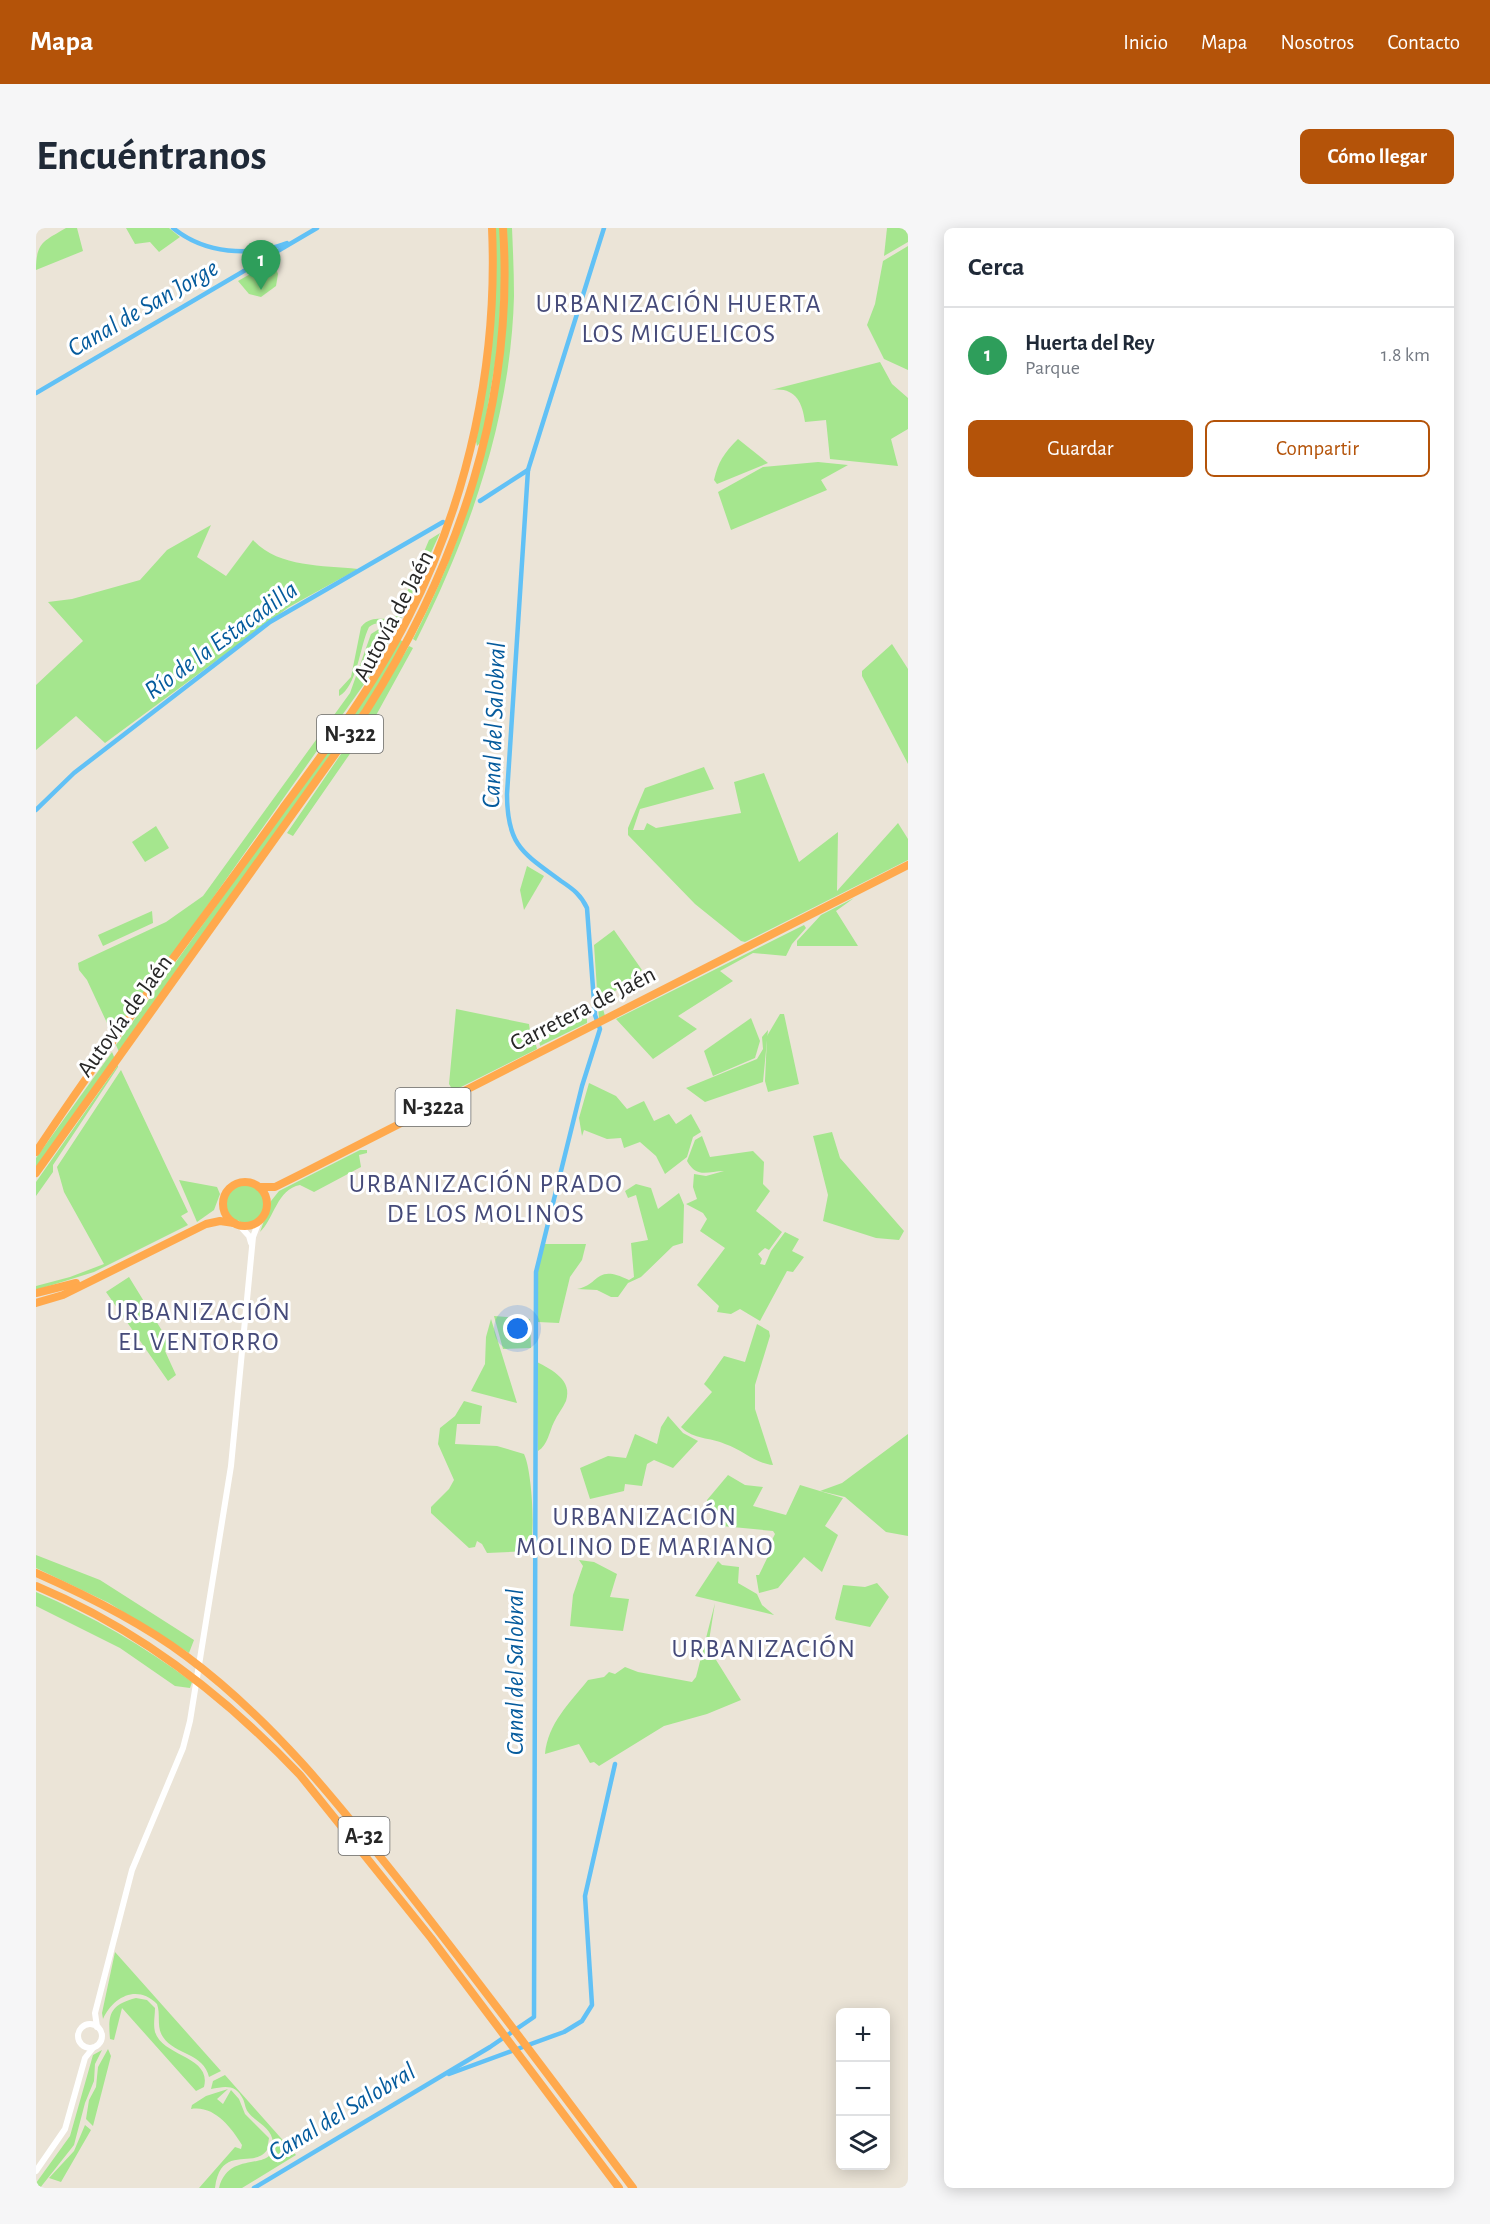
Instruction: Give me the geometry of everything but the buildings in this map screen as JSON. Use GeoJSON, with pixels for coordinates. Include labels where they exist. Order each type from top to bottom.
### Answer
{"type":"FeatureCollection","features":[{"type":"Feature","properties":{"kind":"highway","name":"Autovía de Jaén"},"geometry":{"type":"LineString","coordinates":[[36,1152],[345,722],[408,618],[446,529],[477,421],[491,329],[492,228]]}},
{"type":"Feature","properties":{"kind":"highway","name":"Autovía de Jaén"},"geometry":{"type":"LineString","coordinates":[[36,1173],[354,728],[390,673],[429,601],[461,523],[488,425],[500,343],[503,228]]}},
{"type":"Feature","properties":{"kind":"highway","name":"Carretera de Jaén"},"geometry":{"type":"LineString","coordinates":[[259,1187],[275,1187],[908,865]]}},
{"type":"Feature","properties":{"kind":"highway"},"geometry":{"type":"LineString","coordinates":[[36,1147],[56,1122]]}},
{"type":"Feature","properties":{"kind":"highway","name":"N-322a"},"geometry":{"type":"LineString","coordinates":[[206,1224],[218,1211],[227,1190],[235,1184],[245,1182],[259,1187]]}},
{"type":"Feature","properties":{"kind":"highway"},"geometry":{"type":"LineString","coordinates":[[259,1187],[265,1195],[267,1206]]}},
{"type":"Feature","properties":{"kind":"highway"},"geometry":{"type":"LineString","coordinates":[[259,1221],[275,1187]]}},
{"type":"Feature","properties":{"kind":"highway"},"geometry":{"type":"LineString","coordinates":[[223,1199],[226,1215],[236,1224]]}},
{"type":"Feature","properties":{"kind":"highway","name":"N-322a"},"geometry":{"type":"LineString","coordinates":[[63,1294],[206,1224],[220,1221],[246,1226],[259,1221]]}},
{"type":"Feature","properties":{"kind":"highway"},"geometry":{"type":"LineString","coordinates":[[36,1293],[68,1286],[111,1271]]}},
{"type":"Feature","properties":{"kind":"highway"},"geometry":{"type":"LineString","coordinates":[[36,1303],[63,1294]]}},
{"type":"Feature","properties":{"kind":"highway"},"geometry":{"type":"LineString","coordinates":[[36,1310],[63,1294]]}},
{"type":"Feature","properties":{"kind":"highway","name":"A-32"},"geometry":{"type":"LineString","coordinates":[[36,1573],[124,1616],[187,1657],[278,1734],[309,1768],[500,2011],[633,2188]]}},
{"type":"Feature","properties":{"kind":"highway","name":"A-32"},"geometry":{"type":"LineString","coordinates":[[36,1586],[113,1624],[185,1670],[212,1691],[300,1775],[431,1938],[619,2188]]}},
{"type":"Feature","properties":{"kind":"street"},"geometry":{"type":"LineString","coordinates":[[36,2171],[65,2129],[84,2062],[84,2051],[78,2033],[95,2013],[132,1870],[183,1749],[190,1721],[231,1466],[252,1249],[259,1221]]}},
{"type":"Feature","properties":{"kind":"street"},"geometry":{"type":"LineString","coordinates":[[236,1224],[249,1236],[252,1249]]}},
{"type":"Feature","properties":{"kind":"street"},"geometry":{"type":"LineString","coordinates":[[84,2062],[101,2040],[95,2013]]}},
{"type":"Feature","properties":{"kind":"street"},"geometry":{"type":"LineString","coordinates":[[86,2025],[97,2027]]}},
{"type":"Feature","properties":{"kind":"street"},"geometry":{"type":"LineString","coordinates":[[81,2045],[93,2048]]}},
{"type":"Feature","properties":{"kind":"green space"},"geometry":{"type":"Polygon","coordinates":[[[66,228],[77,228],[83,251],[36,270],[38,253],[43,243],[66,228]]]}},
{"type":"Feature","properties":{"kind":"green space"},"geometry":{"type":"Polygon","coordinates":[[[126,228],[169,228],[180,237],[159,252],[150,242],[135,244],[126,228]]]}},
{"type":"Feature","properties":{"kind":"green space"},"geometry":{"type":"Polygon","coordinates":[[[494,228],[501,228],[502,274],[498,346],[482,441],[477,446],[484,398],[494,228]]]}},
{"type":"Feature","properties":{"kind":"green space"},"geometry":{"type":"Polygon","coordinates":[[[507,228],[512,228],[514,296],[505,386],[496,430],[470,517],[454,559],[416,641],[413,639],[437,589],[457,539],[474,490],[487,440],[497,389],[503,337],[507,284],[507,228]]]}},
{"type":"Feature","properties":{"kind":"green space"},"geometry":{"type":"Polygon","coordinates":[[[887,228],[908,228],[908,242],[884,256],[887,228]]]}},
{"type":"Feature","properties":{"kind":"green space"},"geometry":{"type":"Polygon","coordinates":[[[908,246],[908,370],[884,359],[867,325],[875,304],[883,261],[908,246]]]}},
{"type":"Feature","properties":{"kind":"green space"},"geometry":{"type":"Polygon","coordinates":[[[273,261],[278,274],[276,286],[261,297],[249,294],[238,281],[273,261]]]}},
{"type":"Feature","properties":{"kind":"green space"},"geometry":{"type":"Polygon","coordinates":[[[880,362],[892,384],[908,398],[908,429],[891,439],[898,466],[830,459],[826,420],[805,422],[802,408],[792,393],[771,390],[880,362]]]}},
{"type":"Feature","properties":{"kind":"green space"},"geometry":{"type":"Polygon","coordinates":[[[738,439],[768,463],[717,484],[714,480],[717,468],[725,453],[738,439]]]}},
{"type":"Feature","properties":{"kind":"green space"},"geometry":{"type":"Polygon","coordinates":[[[818,462],[848,465],[821,480],[827,490],[731,530],[718,492],[763,467],[818,462]]]}},
{"type":"Feature","properties":{"kind":"green space"},"geometry":{"type":"Polygon","coordinates":[[[211,525],[197,557],[226,576],[253,540],[275,556],[302,564],[358,569],[289,607],[105,743],[76,716],[36,750],[36,685],[83,641],[48,602],[72,599],[140,580],[167,550],[211,525]]]}},
{"type":"Feature","properties":{"kind":"green space"},"geometry":{"type":"Polygon","coordinates":[[[440,533],[396,629],[379,623],[369,627],[354,675],[345,691],[339,696],[339,690],[351,677],[361,627],[370,620],[397,616],[429,540],[440,533]]]}},
{"type":"Feature","properties":{"kind":"green space"},"geometry":{"type":"Polygon","coordinates":[[[379,629],[392,636],[367,680],[114,1038],[87,980],[79,970],[78,963],[166,922],[203,896],[350,693],[371,634],[379,629]]]}},
{"type":"Feature","properties":{"kind":"green space"},"geometry":{"type":"Polygon","coordinates":[[[399,639],[405,643],[374,694],[119,1052],[116,1045],[250,859],[399,639]]]}},
{"type":"Feature","properties":{"kind":"green space"},"geometry":{"type":"Polygon","coordinates":[[[892,644],[908,669],[908,764],[862,676],[862,671],[892,644]]]}},
{"type":"Feature","properties":{"kind":"green space"},"geometry":{"type":"Polygon","coordinates":[[[409,646],[413,648],[374,719],[293,836],[287,833],[367,716],[409,646]]]}},
{"type":"Feature","properties":{"kind":"green space"},"geometry":{"type":"Polygon","coordinates":[[[704,767],[714,789],[640,809],[633,830],[644,830],[647,823],[656,828],[741,813],[734,782],[764,773],[799,862],[838,832],[837,891],[898,823],[908,839],[908,860],[745,942],[741,941],[695,904],[628,835],[628,828],[645,788],[704,767]]]}},
{"type":"Feature","properties":{"kind":"green space"},"geometry":{"type":"Polygon","coordinates":[[[156,826],[169,848],[145,862],[132,842],[156,826]]]}},
{"type":"Feature","properties":{"kind":"green space"},"geometry":{"type":"Polygon","coordinates":[[[527,866],[544,876],[524,910],[520,890],[527,866]]]}},
{"type":"Feature","properties":{"kind":"green space"},"geometry":{"type":"Polygon","coordinates":[[[854,898],[836,911],[858,946],[797,946],[797,941],[821,915],[854,898]]]}},
{"type":"Feature","properties":{"kind":"green space"},"geometry":{"type":"Polygon","coordinates":[[[152,911],[153,923],[103,946],[98,935],[152,911]]]}},
{"type":"Feature","properties":{"kind":"green space"},"geometry":{"type":"Polygon","coordinates":[[[804,925],[806,928],[792,944],[786,956],[753,953],[720,971],[733,981],[678,1016],[697,1029],[653,1059],[616,1019],[804,925]]]}},
{"type":"Feature","properties":{"kind":"green space"},"geometry":{"type":"Polygon","coordinates":[[[614,930],[642,970],[601,1002],[605,1016],[599,1019],[594,945],[614,930]]]}},
{"type":"Feature","properties":{"kind":"green space"},"geometry":{"type":"Polygon","coordinates":[[[456,1009],[529,1024],[531,1038],[534,1037],[537,1049],[459,1088],[452,1089],[449,1084],[456,1009]]]}},
{"type":"Feature","properties":{"kind":"green space"},"geometry":{"type":"Polygon","coordinates":[[[587,1012],[587,1023],[540,1046],[538,1036],[587,1012]]]}},
{"type":"Feature","properties":{"kind":"green space"},"geometry":{"type":"Polygon","coordinates":[[[780,1014],[784,1014],[799,1084],[768,1092],[765,1081],[767,1036],[780,1014]]]}},
{"type":"Feature","properties":{"kind":"green space"},"geometry":{"type":"Polygon","coordinates":[[[751,1018],[760,1041],[755,1058],[713,1076],[704,1051],[751,1018]]]}},
{"type":"Feature","properties":{"kind":"green space"},"geometry":{"type":"Polygon","coordinates":[[[768,1030],[763,1082],[705,1102],[686,1088],[757,1059],[763,1049],[762,1037],[768,1030]]]}},
{"type":"Feature","properties":{"kind":"green space"},"geometry":{"type":"Polygon","coordinates":[[[112,1052],[115,1059],[36,1170],[36,1158],[112,1052]]]}},
{"type":"Feature","properties":{"kind":"green space"},"geometry":{"type":"Polygon","coordinates":[[[118,1065],[53,1165],[53,1172],[36,1196],[36,1182],[118,1065]]]}},
{"type":"Feature","properties":{"kind":"green space"},"geometry":{"type":"Polygon","coordinates":[[[121,1070],[188,1212],[181,1216],[188,1225],[94,1272],[36,1290],[36,1286],[70,1277],[104,1264],[64,1192],[57,1167],[121,1070]]]}},
{"type":"Feature","properties":{"kind":"green space"},"geometry":{"type":"Polygon","coordinates":[[[589,1083],[616,1096],[627,1109],[644,1101],[654,1121],[669,1114],[676,1124],[691,1114],[701,1132],[693,1137],[687,1157],[665,1174],[656,1156],[640,1142],[624,1148],[621,1138],[607,1139],[584,1130],[582,1136],[579,1118],[589,1083]]]}},
{"type":"Feature","properties":{"kind":"green space"},"geometry":{"type":"Polygon","coordinates":[[[832,1132],[840,1158],[904,1231],[899,1240],[876,1238],[823,1221],[828,1195],[813,1136],[832,1132]]]}},
{"type":"Feature","properties":{"kind":"green space"},"geometry":{"type":"Polygon","coordinates":[[[702,1136],[710,1157],[753,1151],[764,1162],[763,1184],[770,1191],[756,1211],[782,1232],[769,1250],[765,1248],[758,1254],[762,1259],[760,1264],[765,1265],[771,1251],[785,1232],[799,1239],[792,1251],[804,1257],[793,1272],[787,1271],[760,1321],[740,1309],[731,1314],[717,1312],[719,1306],[697,1285],[725,1248],[700,1231],[707,1219],[703,1213],[686,1204],[697,1199],[693,1187],[694,1174],[706,1176],[724,1171],[699,1172],[687,1161],[695,1140],[702,1136]]]}},
{"type":"Feature","properties":{"kind":"green space"},"geometry":{"type":"Polygon","coordinates":[[[360,1150],[367,1150],[367,1153],[359,1155],[361,1167],[314,1192],[300,1185],[286,1192],[260,1232],[271,1201],[279,1191],[360,1150]]]}},
{"type":"Feature","properties":{"kind":"green space"},"geometry":{"type":"Polygon","coordinates":[[[179,1180],[217,1187],[220,1194],[214,1210],[197,1222],[179,1180]]]}},
{"type":"Feature","properties":{"kind":"green space"},"geometry":{"type":"Polygon","coordinates":[[[636,1184],[651,1188],[658,1209],[679,1193],[684,1205],[683,1243],[673,1246],[641,1277],[628,1283],[618,1297],[611,1297],[597,1290],[577,1289],[590,1284],[604,1274],[618,1275],[629,1280],[634,1277],[631,1243],[648,1240],[636,1195],[628,1198],[625,1191],[636,1184]]]}},
{"type":"Feature","properties":{"kind":"green space"},"geometry":{"type":"Polygon","coordinates":[[[245,1185],[252,1186],[258,1191],[263,1197],[263,1211],[258,1217],[252,1222],[245,1223],[238,1222],[232,1217],[227,1211],[226,1204],[227,1197],[232,1191],[238,1186],[245,1185]]]}},
{"type":"Feature","properties":{"kind":"green space"},"geometry":{"type":"Polygon","coordinates":[[[544,1244],[586,1244],[582,1260],[570,1277],[559,1323],[538,1322],[538,1271],[544,1244]]]}},
{"type":"Feature","properties":{"kind":"green space"},"geometry":{"type":"Polygon","coordinates":[[[129,1277],[172,1347],[165,1351],[176,1375],[168,1381],[106,1292],[129,1277]]]}},
{"type":"Feature","properties":{"kind":"green space"},"geometry":{"type":"Polygon","coordinates":[[[494,1316],[530,1319],[531,1348],[503,1349],[494,1316]]]}},
{"type":"Feature","properties":{"kind":"green space"},"geometry":{"type":"Polygon","coordinates":[[[491,1319],[517,1403],[471,1391],[485,1364],[486,1337],[491,1319]]]}},
{"type":"Feature","properties":{"kind":"green space"},"geometry":{"type":"Polygon","coordinates":[[[757,1324],[769,1331],[770,1336],[755,1385],[755,1409],[773,1465],[760,1462],[719,1442],[691,1434],[681,1427],[712,1392],[704,1384],[724,1356],[745,1362],[757,1324]]]}},
{"type":"Feature","properties":{"kind":"green space"},"geometry":{"type":"Polygon","coordinates":[[[537,1362],[560,1377],[567,1387],[566,1401],[555,1419],[546,1442],[538,1451],[537,1362]]]}},
{"type":"Feature","properties":{"kind":"green space"},"geometry":{"type":"Polygon","coordinates":[[[464,1401],[482,1406],[480,1424],[457,1424],[455,1444],[497,1446],[524,1454],[532,1503],[532,1532],[529,1551],[487,1553],[482,1544],[477,1541],[475,1547],[469,1548],[431,1513],[431,1507],[449,1489],[454,1480],[438,1444],[440,1428],[455,1416],[464,1401]]]}},
{"type":"Feature","properties":{"kind":"green space"},"geometry":{"type":"Polygon","coordinates":[[[668,1416],[683,1433],[698,1441],[673,1468],[654,1460],[647,1464],[642,1486],[625,1484],[624,1491],[590,1499],[580,1468],[608,1456],[626,1458],[635,1434],[657,1444],[661,1427],[668,1416]]]}},
{"type":"Feature","properties":{"kind":"green space"},"geometry":{"type":"Polygon","coordinates":[[[908,1434],[908,1536],[886,1532],[845,1497],[820,1491],[842,1483],[908,1434]]]}},
{"type":"Feature","properties":{"kind":"green space"},"geometry":{"type":"Polygon","coordinates":[[[728,1475],[745,1485],[763,1487],[753,1506],[786,1515],[800,1485],[843,1498],[825,1526],[838,1535],[822,1572],[804,1557],[778,1588],[759,1593],[756,1575],[759,1575],[774,1544],[771,1542],[775,1534],[773,1531],[722,1526],[712,1516],[707,1500],[728,1475]]]}},
{"type":"Feature","properties":{"kind":"green space"},"geometry":{"type":"Polygon","coordinates":[[[36,1555],[100,1580],[194,1640],[189,1653],[109,1603],[36,1568],[36,1555]]]}},
{"type":"Feature","properties":{"kind":"green space"},"geometry":{"type":"Polygon","coordinates":[[[579,1560],[594,1562],[617,1574],[610,1597],[629,1599],[623,1631],[570,1626],[573,1595],[583,1566],[579,1560]]]}},
{"type":"Feature","properties":{"kind":"green space"},"geometry":{"type":"Polygon","coordinates":[[[718,1561],[722,1565],[739,1567],[738,1583],[757,1594],[762,1605],[774,1615],[695,1596],[718,1561]]]}},
{"type":"Feature","properties":{"kind":"green space"},"geometry":{"type":"Polygon","coordinates":[[[877,1583],[889,1597],[870,1627],[836,1620],[843,1585],[865,1587],[877,1583]]]}},
{"type":"Feature","properties":{"kind":"green space"},"geometry":{"type":"Polygon","coordinates":[[[36,1592],[77,1611],[136,1644],[192,1682],[190,1688],[175,1686],[120,1648],[36,1606],[36,1592]]]}},
{"type":"Feature","properties":{"kind":"green space"},"geometry":{"type":"Polygon","coordinates":[[[715,1603],[708,1647],[741,1700],[707,1714],[664,1726],[599,1766],[594,1762],[590,1763],[579,1744],[545,1754],[555,1723],[588,1680],[604,1677],[609,1672],[615,1674],[625,1667],[638,1672],[692,1682],[696,1677],[715,1603]]]}},
{"type":"Feature","properties":{"kind":"green space"},"geometry":{"type":"Polygon","coordinates":[[[115,1952],[221,2071],[209,2077],[201,2063],[168,2043],[160,2029],[157,2004],[149,1998],[134,1994],[119,1999],[107,2011],[103,2019],[102,2013],[115,1952]]]}},
{"type":"Feature","properties":{"kind":"green space"},"geometry":{"type":"Polygon","coordinates":[[[136,1998],[147,2000],[155,2008],[155,2032],[167,2047],[201,2069],[205,2077],[204,2087],[196,2091],[122,2008],[114,2040],[110,2039],[109,2023],[112,2012],[120,2004],[136,1998]]]}},
{"type":"Feature","properties":{"kind":"green space"},"geometry":{"type":"Polygon","coordinates":[[[108,2049],[111,2056],[93,2126],[86,2119],[89,2100],[96,2087],[98,2067],[108,2049]]]}},
{"type":"Feature","properties":{"kind":"green space"},"geometry":{"type":"Polygon","coordinates":[[[102,2050],[95,2064],[94,2081],[85,2103],[74,2145],[40,2188],[36,2188],[36,2183],[70,2136],[93,2055],[102,2050]]]}},
{"type":"Feature","properties":{"kind":"green space"},"geometry":{"type":"Polygon","coordinates":[[[225,2075],[296,2155],[242,2188],[219,2188],[224,2176],[232,2168],[267,2157],[272,2152],[273,2143],[270,2133],[251,2116],[237,2091],[225,2087],[211,2089],[213,2081],[225,2075]]]}},
{"type":"Feature","properties":{"kind":"green space"},"geometry":{"type":"Polygon","coordinates":[[[228,2089],[217,2099],[223,2104],[231,2090],[239,2099],[245,2114],[269,2138],[267,2150],[261,2156],[230,2161],[218,2174],[215,2188],[199,2188],[235,2147],[241,2149],[242,2145],[221,2119],[207,2110],[191,2109],[192,2105],[206,2096],[228,2089]]]}},
{"type":"Feature","properties":{"kind":"green space"},"geometry":{"type":"Polygon","coordinates":[[[85,2125],[91,2130],[61,2182],[49,2178],[74,2151],[85,2125]]]}},
{"type":"Feature","properties":{"kind":"waterway"},"geometry":{"type":"LineString","coordinates":[[173,228],[199,243],[228,250],[258,250],[287,243]]}},
{"type":"Feature","properties":{"kind":"waterway","name":"Canal de San Jorge"},"geometry":{"type":"LineString","coordinates":[[36,393],[317,228]]}},
{"type":"Feature","properties":{"kind":"waterway","name":"Canal del Salobral"},"geometry":{"type":"LineString","coordinates":[[254,2188],[490,2047],[534,2017],[536,1272],[582,1086],[600,1029],[595,1015],[587,908],[576,893],[527,855],[520,846],[510,826],[507,794],[528,470],[604,228]]}},
{"type":"Feature","properties":{"kind":"waterway","name":"Río de la Estacadilla"},"geometry":{"type":"LineString","coordinates":[[480,501],[528,470]]}},
{"type":"Feature","properties":{"kind":"waterway","name":"Río de la Estacadilla"},"geometry":{"type":"LineString","coordinates":[[36,810],[74,773],[270,622],[443,522]]}},
{"type":"Feature","properties":{"kind":"waterway"},"geometry":{"type":"LineString","coordinates":[[449,2074],[564,2032],[582,2021],[592,2005],[585,1896],[615,1764]]}},
{"type":"Feature","properties":{"kind":"place","name":"Huerta del Rey"},"geometry":{"type":"Point","coordinates":[261,290]}},
{"type":"Feature","properties":{"kind":"district","name":"URBANIZACIÓN HUERTA LOS MIGUELICOS"},"geometry":{"type":"Point","coordinates":[679,319]}},
{"type":"Feature","properties":{"kind":"district","name":"URBANIZACIÓN PRADO DE LOS MOLINOS"},"geometry":{"type":"Point","coordinates":[486,1199]}},
{"type":"Feature","properties":{"kind":"district","name":"URBANIZACIÓN EL VENTORRO"},"geometry":{"type":"Point","coordinates":[199,1327]}},
{"type":"Feature","properties":{"kind":"district","name":"URBANIZACIÓN MOLINO DE MARIANO"},"geometry":{"type":"Point","coordinates":[645,1532]}},
{"type":"Feature","properties":{"kind":"district","name":"URBANIZACIÓN"},"geometry":{"type":"Point","coordinates":[764,1649]}}]}
